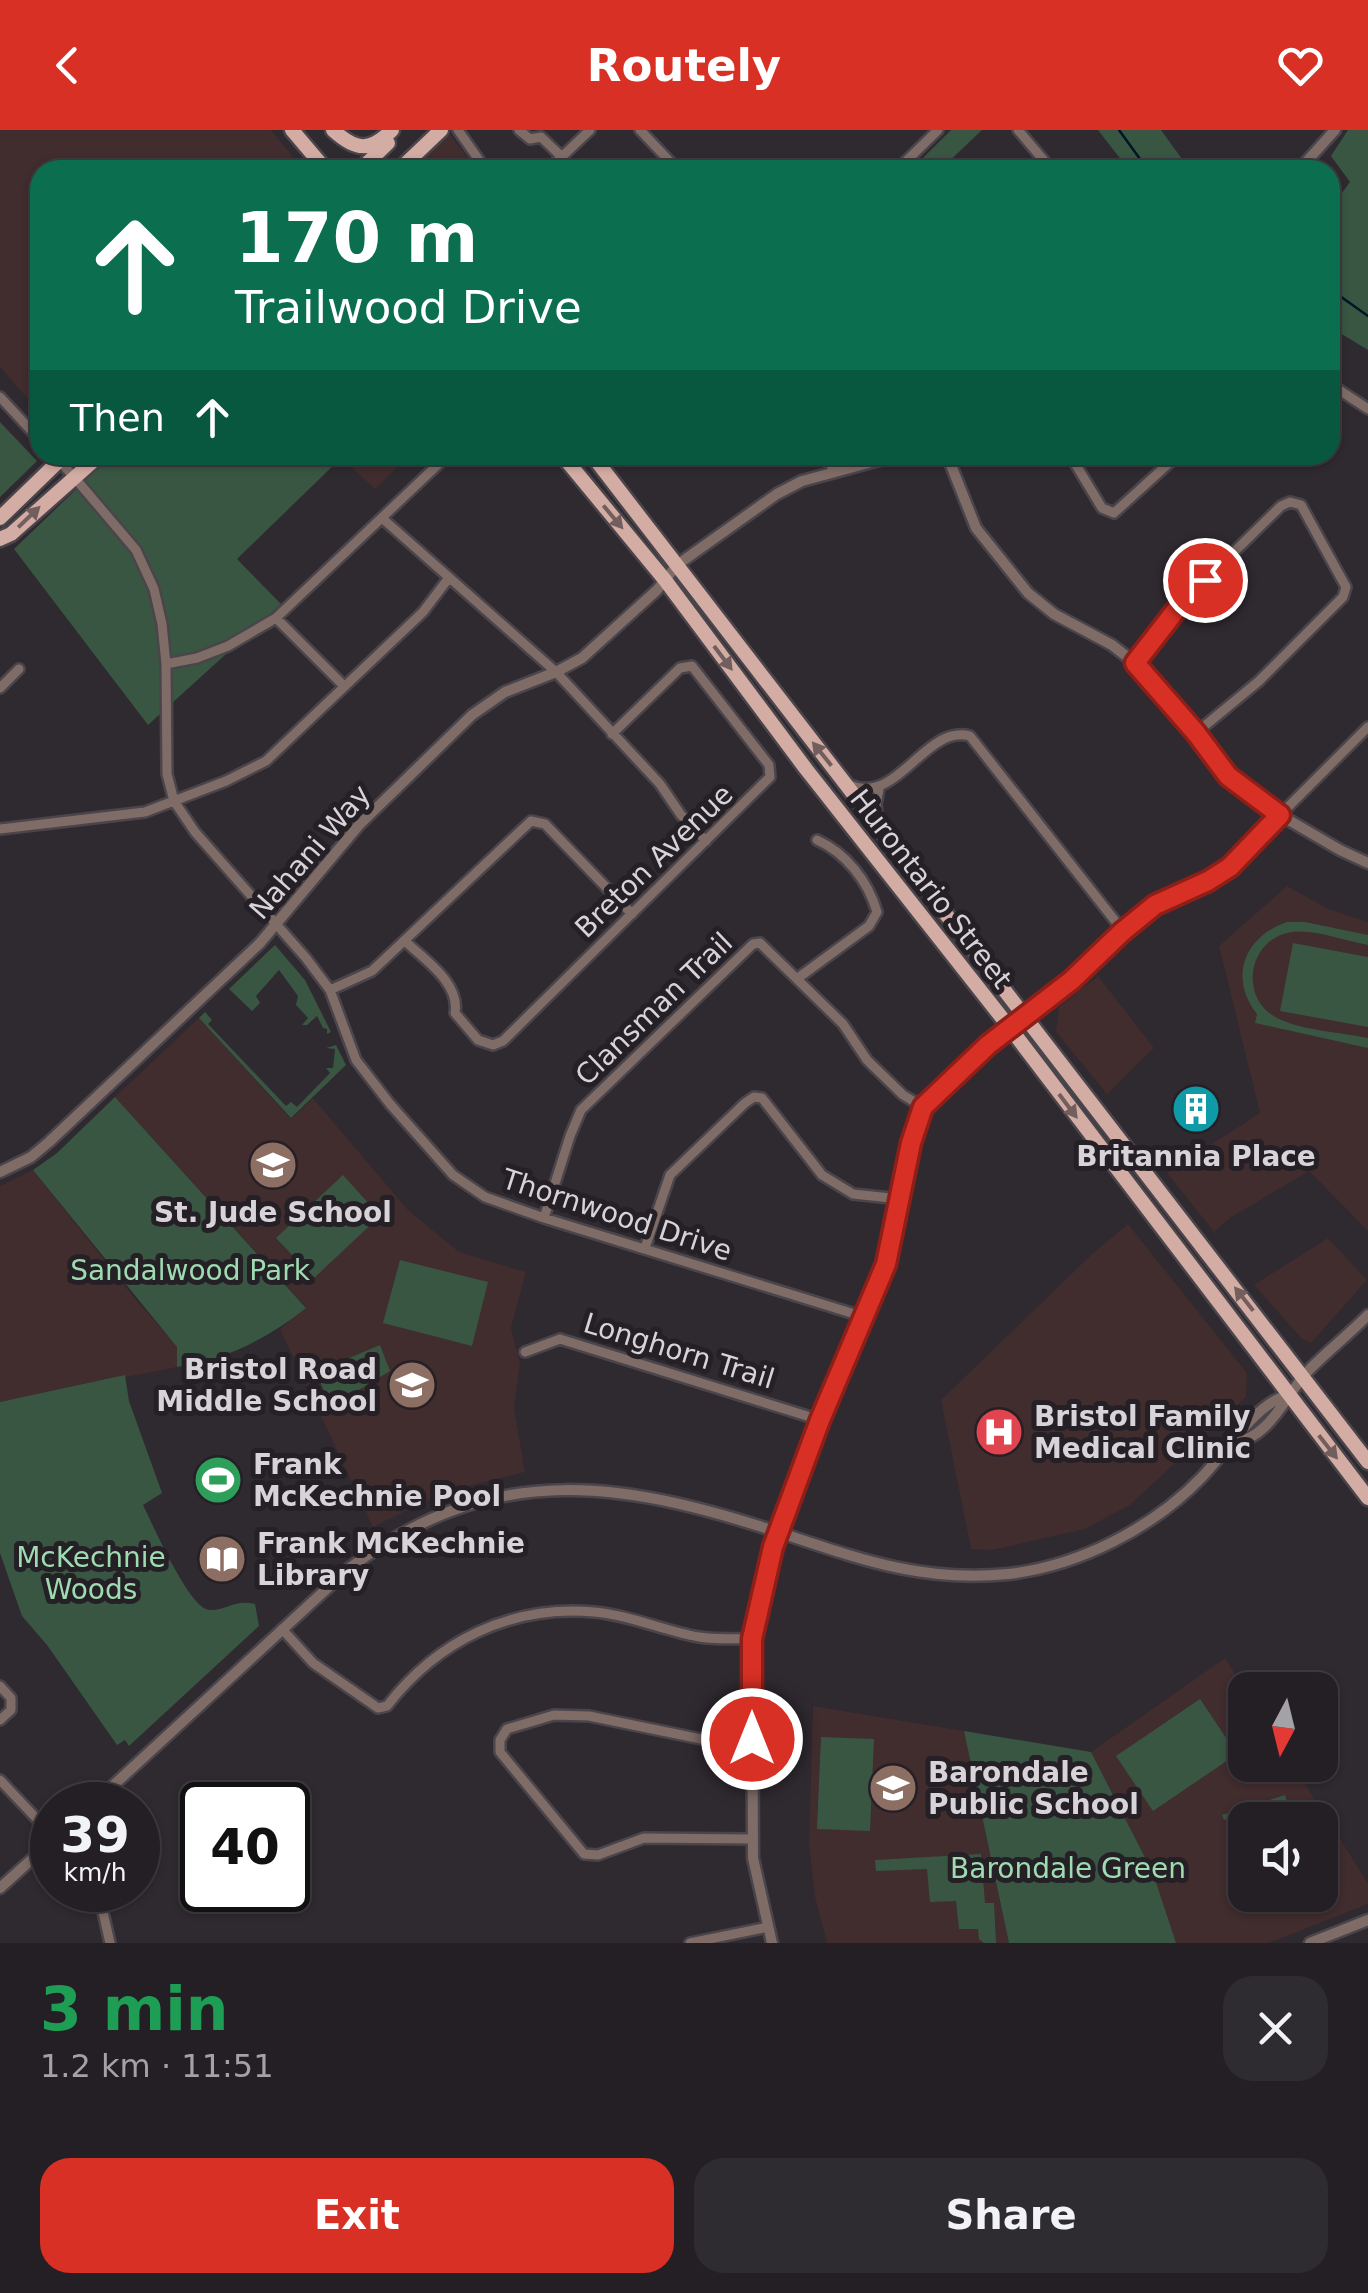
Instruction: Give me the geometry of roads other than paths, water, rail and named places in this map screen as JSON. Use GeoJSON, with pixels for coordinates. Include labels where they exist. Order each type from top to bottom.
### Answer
{"type":"FeatureCollection","features":[{"type":"Feature","properties":{"kind":"main road"},"geometry":{"type":"LineString","coordinates":[[292,130],[318,160]]}},
{"type":"Feature","properties":{"kind":"main road"},"geometry":{"type":"LineString","coordinates":[[332,130],[353,146],[360,146],[381,141],[392,130]]}},
{"type":"Feature","properties":{"kind":"main road"},"geometry":{"type":"LineString","coordinates":[[332,130],[355,160]]}},
{"type":"Feature","properties":{"kind":"main road"},"geometry":{"type":"LineString","coordinates":[[371,160],[402,130]]}},
{"type":"Feature","properties":{"kind":"main road"},"geometry":{"type":"LineString","coordinates":[[411,160],[441,130]]}},
{"type":"Feature","properties":{"kind":"main road"},"geometry":{"type":"LineString","coordinates":[[0,518],[51,465]]}},
{"type":"Feature","properties":{"kind":"main road"},"geometry":{"type":"LineString","coordinates":[[0,538],[11,534],[91,465]]}},
{"type":"Feature","properties":{"kind":"main road","name":"Hurontario Street"},"geometry":{"type":"LineString","coordinates":[[570,465],[665,580],[806,770],[1010,1028],[1368,1498]]}},
{"type":"Feature","properties":{"kind":"main road","name":"Hurontario Street"},"geometry":{"type":"LineString","coordinates":[[600,465],[1368,1462]]}},
{"type":"Feature","properties":{"kind":"street"},"geometry":{"type":"LineString","coordinates":[[458,130],[479,160]]}},
{"type":"Feature","properties":{"kind":"street"},"geometry":{"type":"LineString","coordinates":[[518,130],[530,139],[541,137],[563,156]]}},
{"type":"Feature","properties":{"kind":"street"},"geometry":{"type":"LineString","coordinates":[[545,130],[544,134],[563,156]]}},
{"type":"Feature","properties":{"kind":"street"},"geometry":{"type":"LineString","coordinates":[[559,160],[590,130]]}},
{"type":"Feature","properties":{"kind":"street"},"geometry":{"type":"LineString","coordinates":[[640,130],[668,160]]}},
{"type":"Feature","properties":{"kind":"street"},"geometry":{"type":"LineString","coordinates":[[906,160],[938,130]]}},
{"type":"Feature","properties":{"kind":"street"},"geometry":{"type":"LineString","coordinates":[[1018,130],[1044,160]]}},
{"type":"Feature","properties":{"kind":"street"},"geometry":{"type":"LineString","coordinates":[[1308,160],[1335,130]]}},
{"type":"Feature","properties":{"kind":"street"},"geometry":{"type":"LineString","coordinates":[[1340,391],[1368,409]]}},
{"type":"Feature","properties":{"kind":"street"},"geometry":{"type":"LineString","coordinates":[[0,397],[30,429]]}},
{"type":"Feature","properties":{"kind":"street","name":"Thornwood Drive"},"geometry":{"type":"LineString","coordinates":[[65,465],[118,527],[154,589],[166,664],[166,774],[174,800],[196,832],[330,990],[356,1060],[453,1175],[485,1197],[544,1218],[861,1316]]}},
{"type":"Feature","properties":{"kind":"street"},"geometry":{"type":"LineString","coordinates":[[166,664],[228,646],[276,618],[437,465]]}},
{"type":"Feature","properties":{"kind":"street"},"geometry":{"type":"LineString","coordinates":[[602,468],[605,465]]}},
{"type":"Feature","properties":{"kind":"street"},"geometry":{"type":"LineString","coordinates":[[831,465],[833,472]]}},
{"type":"Feature","properties":{"kind":"street","name":"Nahani Way"},"geometry":{"type":"LineString","coordinates":[[0,1172],[31,1157],[50,1142],[277,925],[359,825],[472,715],[504,692],[556,672],[596,646],[678,566],[777,494],[802,481],[860,465]]}},
{"type":"Feature","properties":{"kind":"street"},"geometry":{"type":"LineString","coordinates":[[952,465],[976,528],[1028,593],[1054,614],[1112,645],[1135,663],[1237,785],[1280,815],[1368,862]]}},
{"type":"Feature","properties":{"kind":"street"},"geometry":{"type":"LineString","coordinates":[[1076,465],[1096,500],[1114,513],[1167,465]]}},
{"type":"Feature","properties":{"kind":"street"},"geometry":{"type":"LineString","coordinates":[[1135,663],[1180,605],[1281,506],[1290,502],[1302,505],[1346,587],[1343,597],[1259,680],[1196,733]]}},
{"type":"Feature","properties":{"kind":"street"},"geometry":{"type":"LineString","coordinates":[[383,518],[556,672],[660,784],[681,815],[706,841]]}},
{"type":"Feature","properties":{"kind":"street"},"geometry":{"type":"LineString","coordinates":[[0,829],[145,812],[266,761],[423,612],[448,579]]}},
{"type":"Feature","properties":{"kind":"street"},"geometry":{"type":"LineString","coordinates":[[276,618],[344,686]]}},
{"type":"Feature","properties":{"kind":"street","name":"Breton Avenue"},"geometry":{"type":"LineString","coordinates":[[406,942],[445,980],[458,1018],[478,1040],[492,1045],[503,1041],[768,781],[771,772],[697,669],[688,666],[680,668],[612,734]]}},
{"type":"Feature","properties":{"kind":"street"},"geometry":{"type":"LineString","coordinates":[[0,688],[19,669]]}},
{"type":"Feature","properties":{"kind":"street"},"geometry":{"type":"LineString","coordinates":[[772,1943],[753,1858],[752,1639],[778,1532],[861,1316],[886,1264],[911,1143],[923,1107],[976,1055],[1082,971],[1155,905],[1230,867],[1368,728]]}},
{"type":"Feature","properties":{"kind":"street"},"geometry":{"type":"LineString","coordinates":[[844,782],[856,788],[879,789],[932,748],[955,735],[970,736],[1122,932]]}},
{"type":"Feature","properties":{"kind":"street"},"geometry":{"type":"LineString","coordinates":[[879,789],[876,816],[884,830]]}},
{"type":"Feature","properties":{"kind":"street"},"geometry":{"type":"LineString","coordinates":[[330,990],[372,971],[530,821],[545,824],[632,914]]}},
{"type":"Feature","properties":{"kind":"street"},"geometry":{"type":"LineString","coordinates":[[798,978],[869,926],[877,912],[870,893],[839,850],[817,840]]}},
{"type":"Feature","properties":{"kind":"street","name":"Clansman Trail"},"geometry":{"type":"LineString","coordinates":[[544,1218],[582,1110],[749,948],[760,943],[843,1024],[867,1060],[903,1095],[923,1107]]}},
{"type":"Feature","properties":{"kind":"street"},"geometry":{"type":"LineString","coordinates":[[645,1248],[670,1175],[744,1102],[754,1098],[762,1098],[822,1175],[853,1194],[900,1199]]}},
{"type":"Feature","properties":{"kind":"street"},"geometry":{"type":"LineString","coordinates":[[117,1782],[347,1570],[393,1538],[445,1512],[491,1498],[554,1489],[617,1491],[686,1506],[878,1564],[926,1574],[971,1576],[1027,1570],[1069,1559],[1136,1529],[1175,1502],[1234,1443],[1246,1441],[1283,1407],[1303,1376],[1368,1315]]}},
{"type":"Feature","properties":{"kind":"street","name":"Longhorn Trail"},"geometry":{"type":"LineString","coordinates":[[525,1352],[560,1339],[820,1420]]}},
{"type":"Feature","properties":{"kind":"street"},"geometry":{"type":"LineString","coordinates":[[282,1629],[313,1662],[378,1708],[388,1706],[434,1657],[477,1630],[530,1613],[595,1612],[700,1637],[752,1639]]}},
{"type":"Feature","properties":{"kind":"street"},"geometry":{"type":"LineString","coordinates":[[0,1686],[10,1698],[11,1710],[0,1720]]}},
{"type":"Feature","properties":{"kind":"street"},"geometry":{"type":"LineString","coordinates":[[752,1739],[700,1739],[589,1716],[554,1715],[506,1729],[500,1740],[500,1752],[584,1854],[598,1855],[644,1838],[752,1839]]}},
{"type":"Feature","properties":{"kind":"street"},"geometry":{"type":"LineString","coordinates":[[0,1780],[30,1813]]}},
{"type":"Feature","properties":{"kind":"street"},"geometry":{"type":"LineString","coordinates":[[0,1888],[30,1859]]}},
{"type":"Feature","properties":{"kind":"street"},"geometry":{"type":"LineString","coordinates":[[103,1912],[110,1943]]}},
{"type":"Feature","properties":{"kind":"street"},"geometry":{"type":"LineString","coordinates":[[1310,1943],[1368,1920]]}},
{"type":"Feature","properties":{"kind":"street"},"geometry":{"type":"LineString","coordinates":[[690,1943],[768,1927]]}},
{"type":"Feature","properties":{"kind":"waterway"},"geometry":{"type":"LineString","coordinates":[[1119,130],[1141,160]]}},
{"type":"Feature","properties":{"kind":"waterway"},"geometry":{"type":"LineString","coordinates":[[1340,296],[1368,316]]}},
{"type":"Feature","properties":{"kind":"place","name":"Britannia Place"},"geometry":{"type":"Point","coordinates":[1196,1109]}},
{"type":"Feature","properties":{"kind":"place","name":"St. Jude School"},"geometry":{"type":"Point","coordinates":[273,1165]}},
{"type":"Feature","properties":{"kind":"place","name":"Bristol Road Middle School"},"geometry":{"type":"Point","coordinates":[412,1385]}},
{"type":"Feature","properties":{"kind":"place","name":"Bristol Family Medical Clinic"},"geometry":{"type":"Point","coordinates":[999,1432]}},
{"type":"Feature","properties":{"kind":"place","name":"Frank McKechnie Pool"},"geometry":{"type":"Point","coordinates":[218,1480]}},
{"type":"Feature","properties":{"kind":"place","name":"Frank McKechnie Library"},"geometry":{"type":"Point","coordinates":[222,1559]}},
{"type":"Feature","properties":{"kind":"place","name":"Barondale Public School"},"geometry":{"type":"Point","coordinates":[893,1788]}},
{"type":"Feature","properties":{"kind":"park label","name":"Sandalwood Park"},"geometry":{"type":"Point","coordinates":[190,1270]}},
{"type":"Feature","properties":{"kind":"park label","name":"McKechnie Woods"},"geometry":{"type":"Point","coordinates":[91,1573]}},
{"type":"Feature","properties":{"kind":"park label","name":"Barondale Green"},"geometry":{"type":"Point","coordinates":[1068,1868]}}]}
